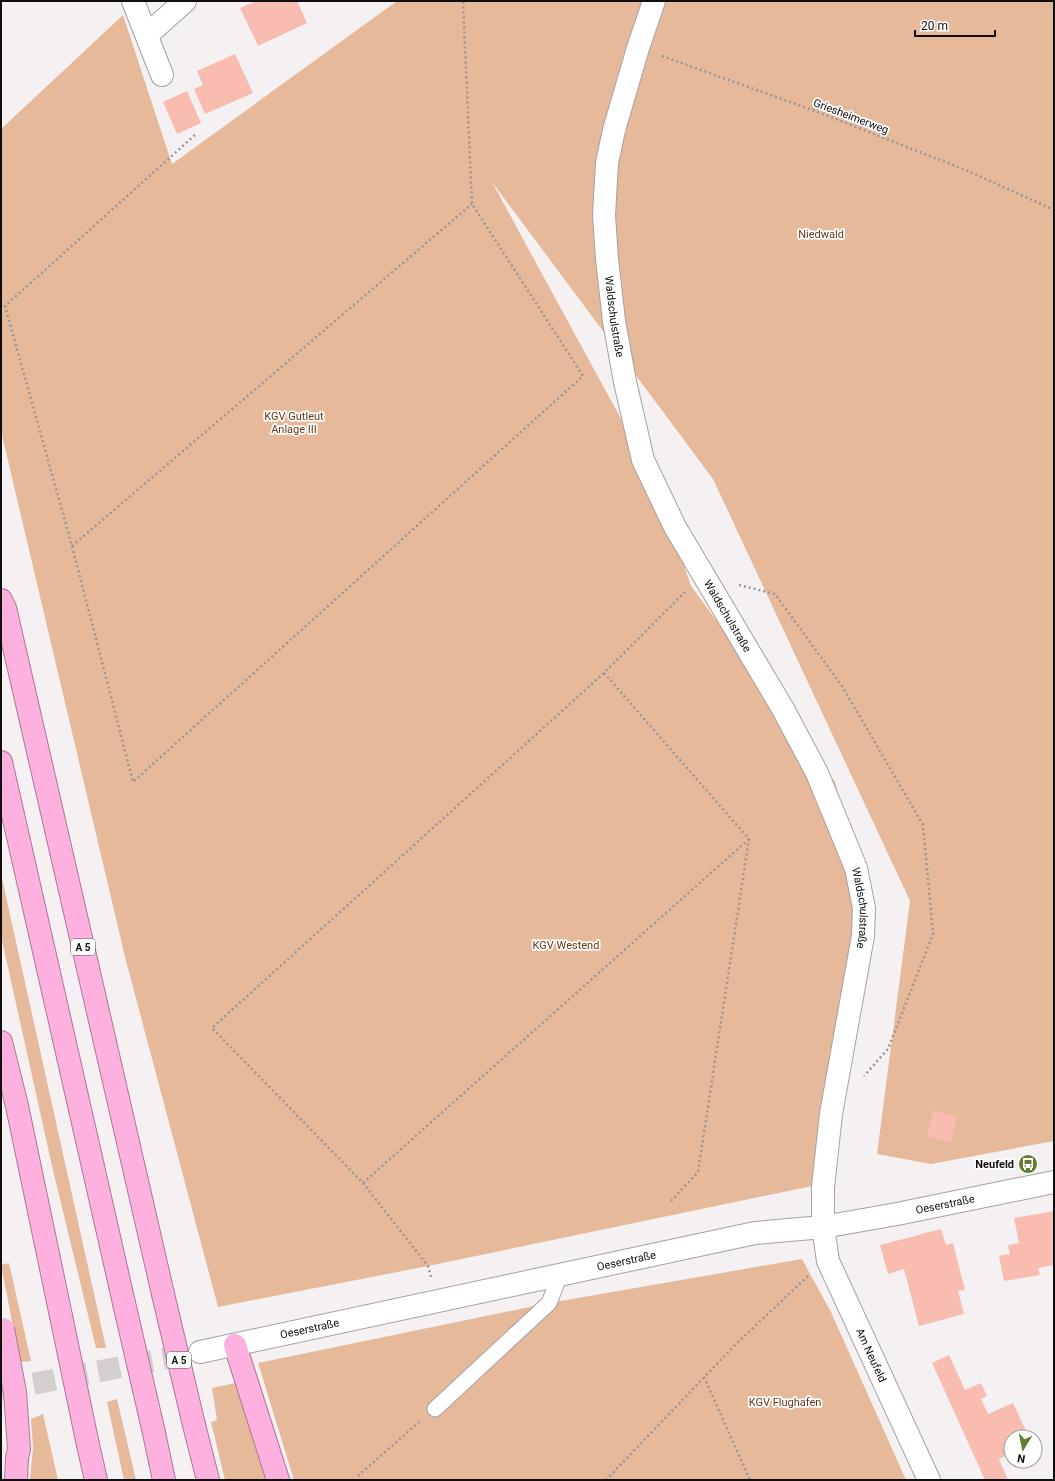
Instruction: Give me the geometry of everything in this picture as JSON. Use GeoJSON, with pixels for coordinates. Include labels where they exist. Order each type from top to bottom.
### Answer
{"type":"FeatureCollection","features":[{"type":"Feature","properties":{"kind":"highway","name":"A 5"},"geometry":{"type":"LineString","coordinates":[[1,600],[5,608],[163,1294],[208,1480]]}},
{"type":"Feature","properties":{"kind":"highway"},"geometry":{"type":"LineString","coordinates":[[1,762],[164,1480]]}},
{"type":"Feature","properties":{"kind":"highway"},"geometry":{"type":"LineString","coordinates":[[1,1042],[17,1106],[96,1480]]}},
{"type":"Feature","properties":{"kind":"highway"},"geometry":{"type":"LineString","coordinates":[[2,1325],[15,1392],[18,1449],[16,1480]]}},
{"type":"Feature","properties":{"kind":"highway"},"geometry":{"type":"LineString","coordinates":[[235,1345],[278,1480]]}},
{"type":"Feature","properties":{"kind":"street"},"geometry":{"type":"LineString","coordinates":[[133,1],[162,75]]}},
{"type":"Feature","properties":{"kind":"street"},"geometry":{"type":"LineString","coordinates":[[147,35],[184,1]]}},
{"type":"Feature","properties":{"kind":"street","name":"Waldschulstraße"},"geometry":{"type":"LineString","coordinates":[[654,1],[638,48],[614,130],[607,163],[604,215],[606,259],[614,321],[643,460],[675,527],[783,709],[817,773],[856,868],[864,908],[863,936],[831,1114],[823,1187],[823,1227]]}},
{"type":"Feature","properties":{"kind":"street","name":"Oeserstraße"},"geometry":{"type":"LineString","coordinates":[[200,1352],[755,1233],[823,1227],[897,1214],[1054,1182]]}},
{"type":"Feature","properties":{"kind":"street","name":"Am Neufeld"},"geometry":{"type":"LineString","coordinates":[[823,1227],[828,1261],[929,1480]]}},
{"type":"Feature","properties":{"kind":"lane"},"geometry":{"type":"LineString","coordinates":[[434,1409],[549,1303],[560,1275]]}},
{"type":"Feature","properties":{"kind":"path"},"geometry":{"type":"LineString","coordinates":[[195,135],[5,306],[72,546],[133,782],[583,376],[472,204],[463,1]]}},
{"type":"Feature","properties":{"kind":"path","name":"Griesheimerweg"},"geometry":{"type":"LineString","coordinates":[[638,48],[825,114],[968,171],[1054,210]]}},
{"type":"Feature","properties":{"kind":"path"},"geometry":{"type":"LineString","coordinates":[[72,546],[472,204]]}},
{"type":"Feature","properties":{"kind":"path"},"geometry":{"type":"LineString","coordinates":[[437,1300],[428,1266],[363,1182],[212,1028],[604,673],[691,586],[703,576]]}},
{"type":"Feature","properties":{"kind":"path"},"geometry":{"type":"LineString","coordinates":[[604,673],[749,839],[698,1172],[669,1203]]}},
{"type":"Feature","properties":{"kind":"path"},"geometry":{"type":"LineString","coordinates":[[363,1182],[749,839]]}},
{"type":"Feature","properties":{"kind":"path"},"geometry":{"type":"LineString","coordinates":[[606,1480],[734,1346],[805,1279],[828,1261]]}},
{"type":"Feature","properties":{"kind":"path"},"geometry":{"type":"LineString","coordinates":[[704,1377],[750,1480]]}},
{"type":"Feature","properties":{"kind":"path"},"geometry":{"type":"LineString","coordinates":[[358,1476],[434,1409]]}},
{"type":"Feature","properties":{"kind":"green space"},"geometry":{"type":"Polygon","coordinates":[[[397,1],[1054,1],[1054,1141],[931,1164],[877,1154],[910,901],[713,479],[492,182],[656,483],[691,586],[835,782],[864,890],[822,1184],[428,1266],[218,1307],[125,957],[1,431],[1,129],[123,15],[172,164],[397,1]]]}},
{"type":"Feature","properties":{"kind":"green space"},"geometry":{"type":"Polygon","coordinates":[[[1,874],[106,1348],[96,1348],[52,1166],[1,936],[1,874]]]}},
{"type":"Feature","properties":{"kind":"green space","name":"KGV Flughafen"},"geometry":{"type":"Polygon","coordinates":[[[802,1259],[831,1312],[906,1480],[294,1480],[258,1363],[549,1303],[802,1259]]]}},
{"type":"Feature","properties":{"kind":"green space"},"geometry":{"type":"Polygon","coordinates":[[[9,1263],[31,1361],[20,1362],[1,1265],[9,1263]]]}},
{"type":"Feature","properties":{"kind":"green space"},"geometry":{"type":"Polygon","coordinates":[[[235,1383],[268,1480],[225,1480],[211,1422],[217,1420],[212,1388],[235,1383]]]}},
{"type":"Feature","properties":{"kind":"green space"},"geometry":{"type":"Polygon","coordinates":[[[117,1399],[136,1480],[124,1480],[107,1402],[117,1399]]]}},
{"type":"Feature","properties":{"kind":"green space"},"geometry":{"type":"Polygon","coordinates":[[[43,1414],[58,1480],[30,1480],[33,1447],[31,1419],[43,1414]]]}},
{"type":"Feature","properties":{"kind":"building"},"geometry":{"type":"Polygon","coordinates":[[[256,1],[297,1],[307,23],[258,46],[240,8],[256,1]]]}},
{"type":"Feature","properties":{"kind":"building"},"geometry":{"type":"Polygon","coordinates":[[[235,54],[253,93],[205,114],[194,89],[203,85],[197,71],[235,54]]]}},
{"type":"Feature","properties":{"kind":"building"},"geometry":{"type":"Polygon","coordinates":[[[187,91],[201,123],[177,134],[163,102],[187,91]]]}},
{"type":"Feature","properties":{"kind":"building"},"geometry":{"type":"Polygon","coordinates":[[[933,1110],[957,1117],[951,1142],[927,1136],[933,1110]]]}},
{"type":"Feature","properties":{"kind":"building"},"geometry":{"type":"Polygon","coordinates":[[[1054,1211],[1054,1265],[1038,1268],[1040,1275],[1004,1281],[999,1256],[1010,1254],[1008,1245],[1019,1243],[1014,1218],[1054,1211]]]}},
{"type":"Feature","properties":{"kind":"building"},"geometry":{"type":"Polygon","coordinates":[[[941,1229],[946,1245],[953,1243],[965,1290],[958,1291],[964,1314],[919,1326],[904,1269],[888,1274],[880,1245],[941,1229]]]}},
{"type":"Feature","properties":{"kind":"building"},"geometry":{"type":"Polygon","coordinates":[[[949,1355],[965,1390],[981,1383],[987,1396],[981,1399],[988,1414],[1013,1403],[1025,1429],[1003,1429],[1003,1457],[999,1459],[1008,1480],[985,1480],[932,1363],[949,1355]]]}},
{"type":"Feature","properties":{"kind":"tunnel"},"geometry":{"type":"LineString","coordinates":[[1,1390],[200,1352]]}},
{"type":"Feature","properties":{"kind":"place","name":"Neufeld"},"geometry":{"type":"Point","coordinates":[1028,1164]}},
{"type":"Feature","properties":{"kind":"park label","name":"Niedwald"},"geometry":{"type":"Point","coordinates":[821,234]}},
{"type":"Feature","properties":{"kind":"park label","name":"KGV Gutleut Anlage III"},"geometry":{"type":"Point","coordinates":[294,422]}},
{"type":"Feature","properties":{"kind":"park label","name":"KGV Westend"},"geometry":{"type":"Point","coordinates":[566,945]}}]}
